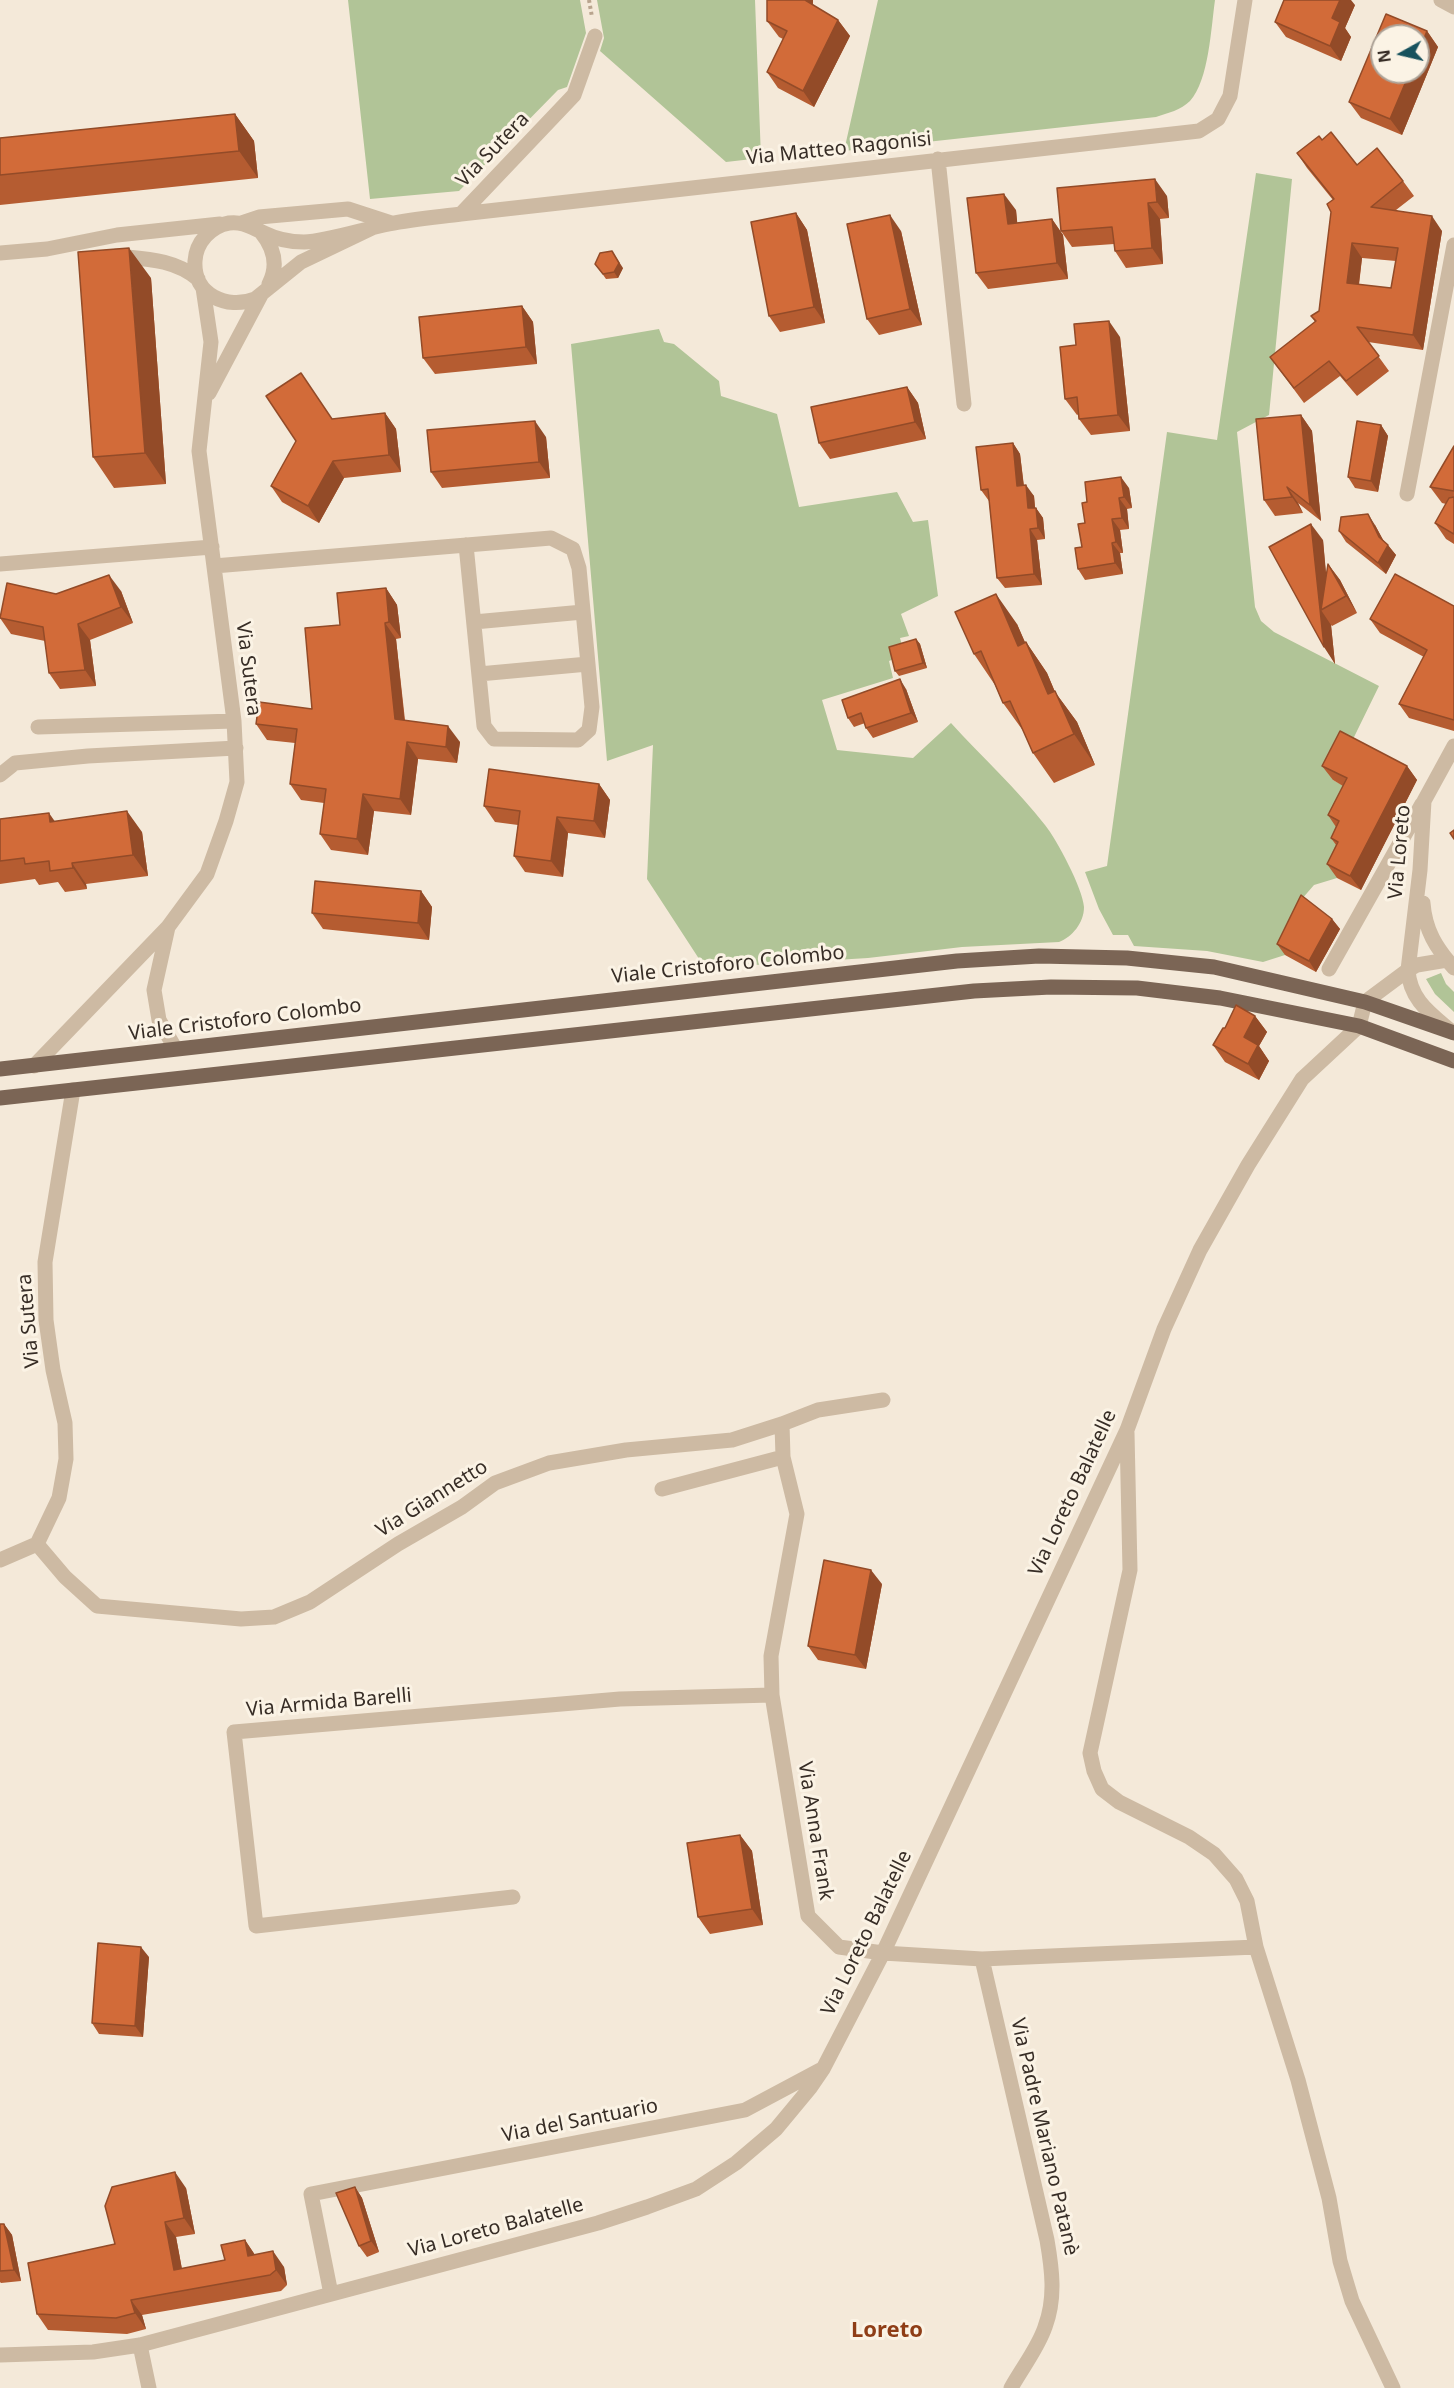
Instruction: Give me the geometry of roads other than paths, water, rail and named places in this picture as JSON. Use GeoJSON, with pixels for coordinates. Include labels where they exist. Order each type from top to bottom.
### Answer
{"type":"FeatureCollection","features":[{"type":"Feature","properties":{"kind":"main road","name":"Viale Cristoforo Colombo"},"geometry":{"type":"LineString","coordinates":[[0,1069],[957,961],[1039,956],[1127,958],[1214,967],[1365,1002],[1453,1032]]}},
{"type":"Feature","properties":{"kind":"main road"},"geometry":{"type":"LineString","coordinates":[[0,1098],[974,990],[1018,988],[1137,988],[1220,998],[1359,1026],[1454,1061]]}},
{"type":"Feature","properties":{"kind":"street","name":"Via Matteo Ragonisi"},"geometry":{"type":"LineString","coordinates":[[461,214],[1199,131],[1218,119],[1230,96],[1245,0]]}},
{"type":"Feature","properties":{"kind":"street","name":"Via Sutera"},"geometry":{"type":"LineString","coordinates":[[372,228],[461,214],[574,95],[595,36]]}},
{"type":"Feature","properties":{"kind":"street"},"geometry":{"type":"LineString","coordinates":[[938,159],[964,404]]}},
{"type":"Feature","properties":{"kind":"street"},"geometry":{"type":"LineString","coordinates":[[200,283],[195,268],[198,248],[211,231],[235,223],[258,217],[348,209],[391,224]]}},
{"type":"Feature","properties":{"kind":"street"},"geometry":{"type":"LineString","coordinates":[[0,254],[47,249],[117,235],[235,223],[279,240],[304,242],[372,228]]}},
{"type":"Feature","properties":{"kind":"street"},"geometry":{"type":"LineString","coordinates":[[47,249],[165,261],[187,270],[218,300],[227,303],[246,302],[301,262],[372,228]]}},
{"type":"Feature","properties":{"kind":"street"},"geometry":{"type":"LineString","coordinates":[[205,401],[266,289],[275,266],[274,254],[269,242],[261,232]]}},
{"type":"Feature","properties":{"kind":"street"},"geometry":{"type":"LineString","coordinates":[[1407,494],[1454,245]]}},
{"type":"Feature","properties":{"kind":"street","name":"Via Sutera"},"geometry":{"type":"LineString","coordinates":[[34,1066],[168,927],[207,874],[237,782],[234,721],[199,451],[211,342],[200,283]]}},
{"type":"Feature","properties":{"kind":"street"},"geometry":{"type":"LineString","coordinates":[[214,566],[466,544],[551,538],[573,549],[579,568],[592,707],[589,730],[578,740],[494,739],[484,726],[466,544]]}},
{"type":"Feature","properties":{"kind":"street"},"geometry":{"type":"LineString","coordinates":[[0,564],[212,547]]}},
{"type":"Feature","properties":{"kind":"street"},"geometry":{"type":"LineString","coordinates":[[474,622],[583,612]]}},
{"type":"Feature","properties":{"kind":"street"},"geometry":{"type":"LineString","coordinates":[[479,674],[588,664]]}},
{"type":"Feature","properties":{"kind":"street"},"geometry":{"type":"LineString","coordinates":[[38,727],[234,721]]}},
{"type":"Feature","properties":{"kind":"street","name":"Via Loreto"},"geometry":{"type":"LineString","coordinates":[[1408,970],[1420,870],[1424,801],[1454,746]]}},
{"type":"Feature","properties":{"kind":"street"},"geometry":{"type":"LineString","coordinates":[[0,775],[8,764],[88,756],[236,748]]}},
{"type":"Feature","properties":{"kind":"street"},"geometry":{"type":"LineString","coordinates":[[1329,969],[1424,801]]}},
{"type":"Feature","properties":{"kind":"street"},"geometry":{"type":"LineString","coordinates":[[1420,870],[1426,927],[1429,935],[1450,964]]}},
{"type":"Feature","properties":{"kind":"street"},"geometry":{"type":"LineString","coordinates":[[168,927],[154,990],[159,1020],[175,1048]]}},
{"type":"Feature","properties":{"kind":"street"},"geometry":{"type":"LineString","coordinates":[[1359,1026],[1365,1002],[1408,970],[1426,963],[1450,964]]}},
{"type":"Feature","properties":{"kind":"street"},"geometry":{"type":"LineString","coordinates":[[1408,970],[1409,986],[1415,996],[1428,1011],[1453,1032]]}},
{"type":"Feature","properties":{"kind":"street","name":"Via Loreto Balatelle"},"geometry":{"type":"LineString","coordinates":[[0,2355],[93,2352],[140,2345],[597,2223],[696,2189],[736,2163],[776,2129],[823,2069],[883,1953],[1126,1430],[1164,1329],[1200,1250],[1248,1165],[1302,1079],[1359,1026]]}},
{"type":"Feature","properties":{"kind":"street","name":"Via Sutera"},"geometry":{"type":"LineString","coordinates":[[37,1544],[59,1498],[66,1460],[65,1423],[53,1370],[46,1320],[45,1262],[73,1090]]}},
{"type":"Feature","properties":{"kind":"street","name":"Via Giannetto"},"geometry":{"type":"LineString","coordinates":[[37,1544],[65,1577],[97,1606],[241,1619],[274,1617],[310,1602],[398,1544],[462,1507],[495,1483],[549,1463],[626,1450],[732,1440],[818,1410],[883,1400]]}},
{"type":"Feature","properties":{"kind":"street","name":"Via Anna Frank"},"geometry":{"type":"LineString","coordinates":[[782,1424],[783,1457],[797,1514],[771,1656],[772,1695],[808,1916],[839,1947],[883,1953],[982,1959],[1256,1947]]}},
{"type":"Feature","properties":{"kind":"street"},"geometry":{"type":"LineString","coordinates":[[1126,1430],[1130,1570],[1090,1753],[1094,1771],[1102,1789],[1119,1802],[1189,1837],[1214,1854],[1236,1878],[1247,1901],[1256,1947],[1298,2080],[1329,2198],[1340,2261],[1352,2301],[1393,2388]]}},
{"type":"Feature","properties":{"kind":"street"},"geometry":{"type":"LineString","coordinates":[[662,1489],[783,1457]]}},
{"type":"Feature","properties":{"kind":"street"},"geometry":{"type":"LineString","coordinates":[[0,1560],[37,1544]]}},
{"type":"Feature","properties":{"kind":"street","name":"Via Armida Barelli"},"geometry":{"type":"LineString","coordinates":[[513,1897],[256,1926],[234,1732],[620,1699],[772,1695]]}},
{"type":"Feature","properties":{"kind":"street","name":"Via Padre Mariano Patanè"},"geometry":{"type":"LineString","coordinates":[[982,1959],[1047,2240],[1052,2272],[1052,2297],[1045,2328],[1011,2388]]}},
{"type":"Feature","properties":{"kind":"street","name":"Via del Santuario"},"geometry":{"type":"LineString","coordinates":[[331,2294],[311,2194],[744,2110],[823,2069]]}},
{"type":"Feature","properties":{"kind":"street"},"geometry":{"type":"LineString","coordinates":[[140,2345],[149,2388]]}},
{"type":"Feature","properties":{"kind":"district","name":"Loreto"},"geometry":{"type":"Point","coordinates":[887,2331]}}]}
